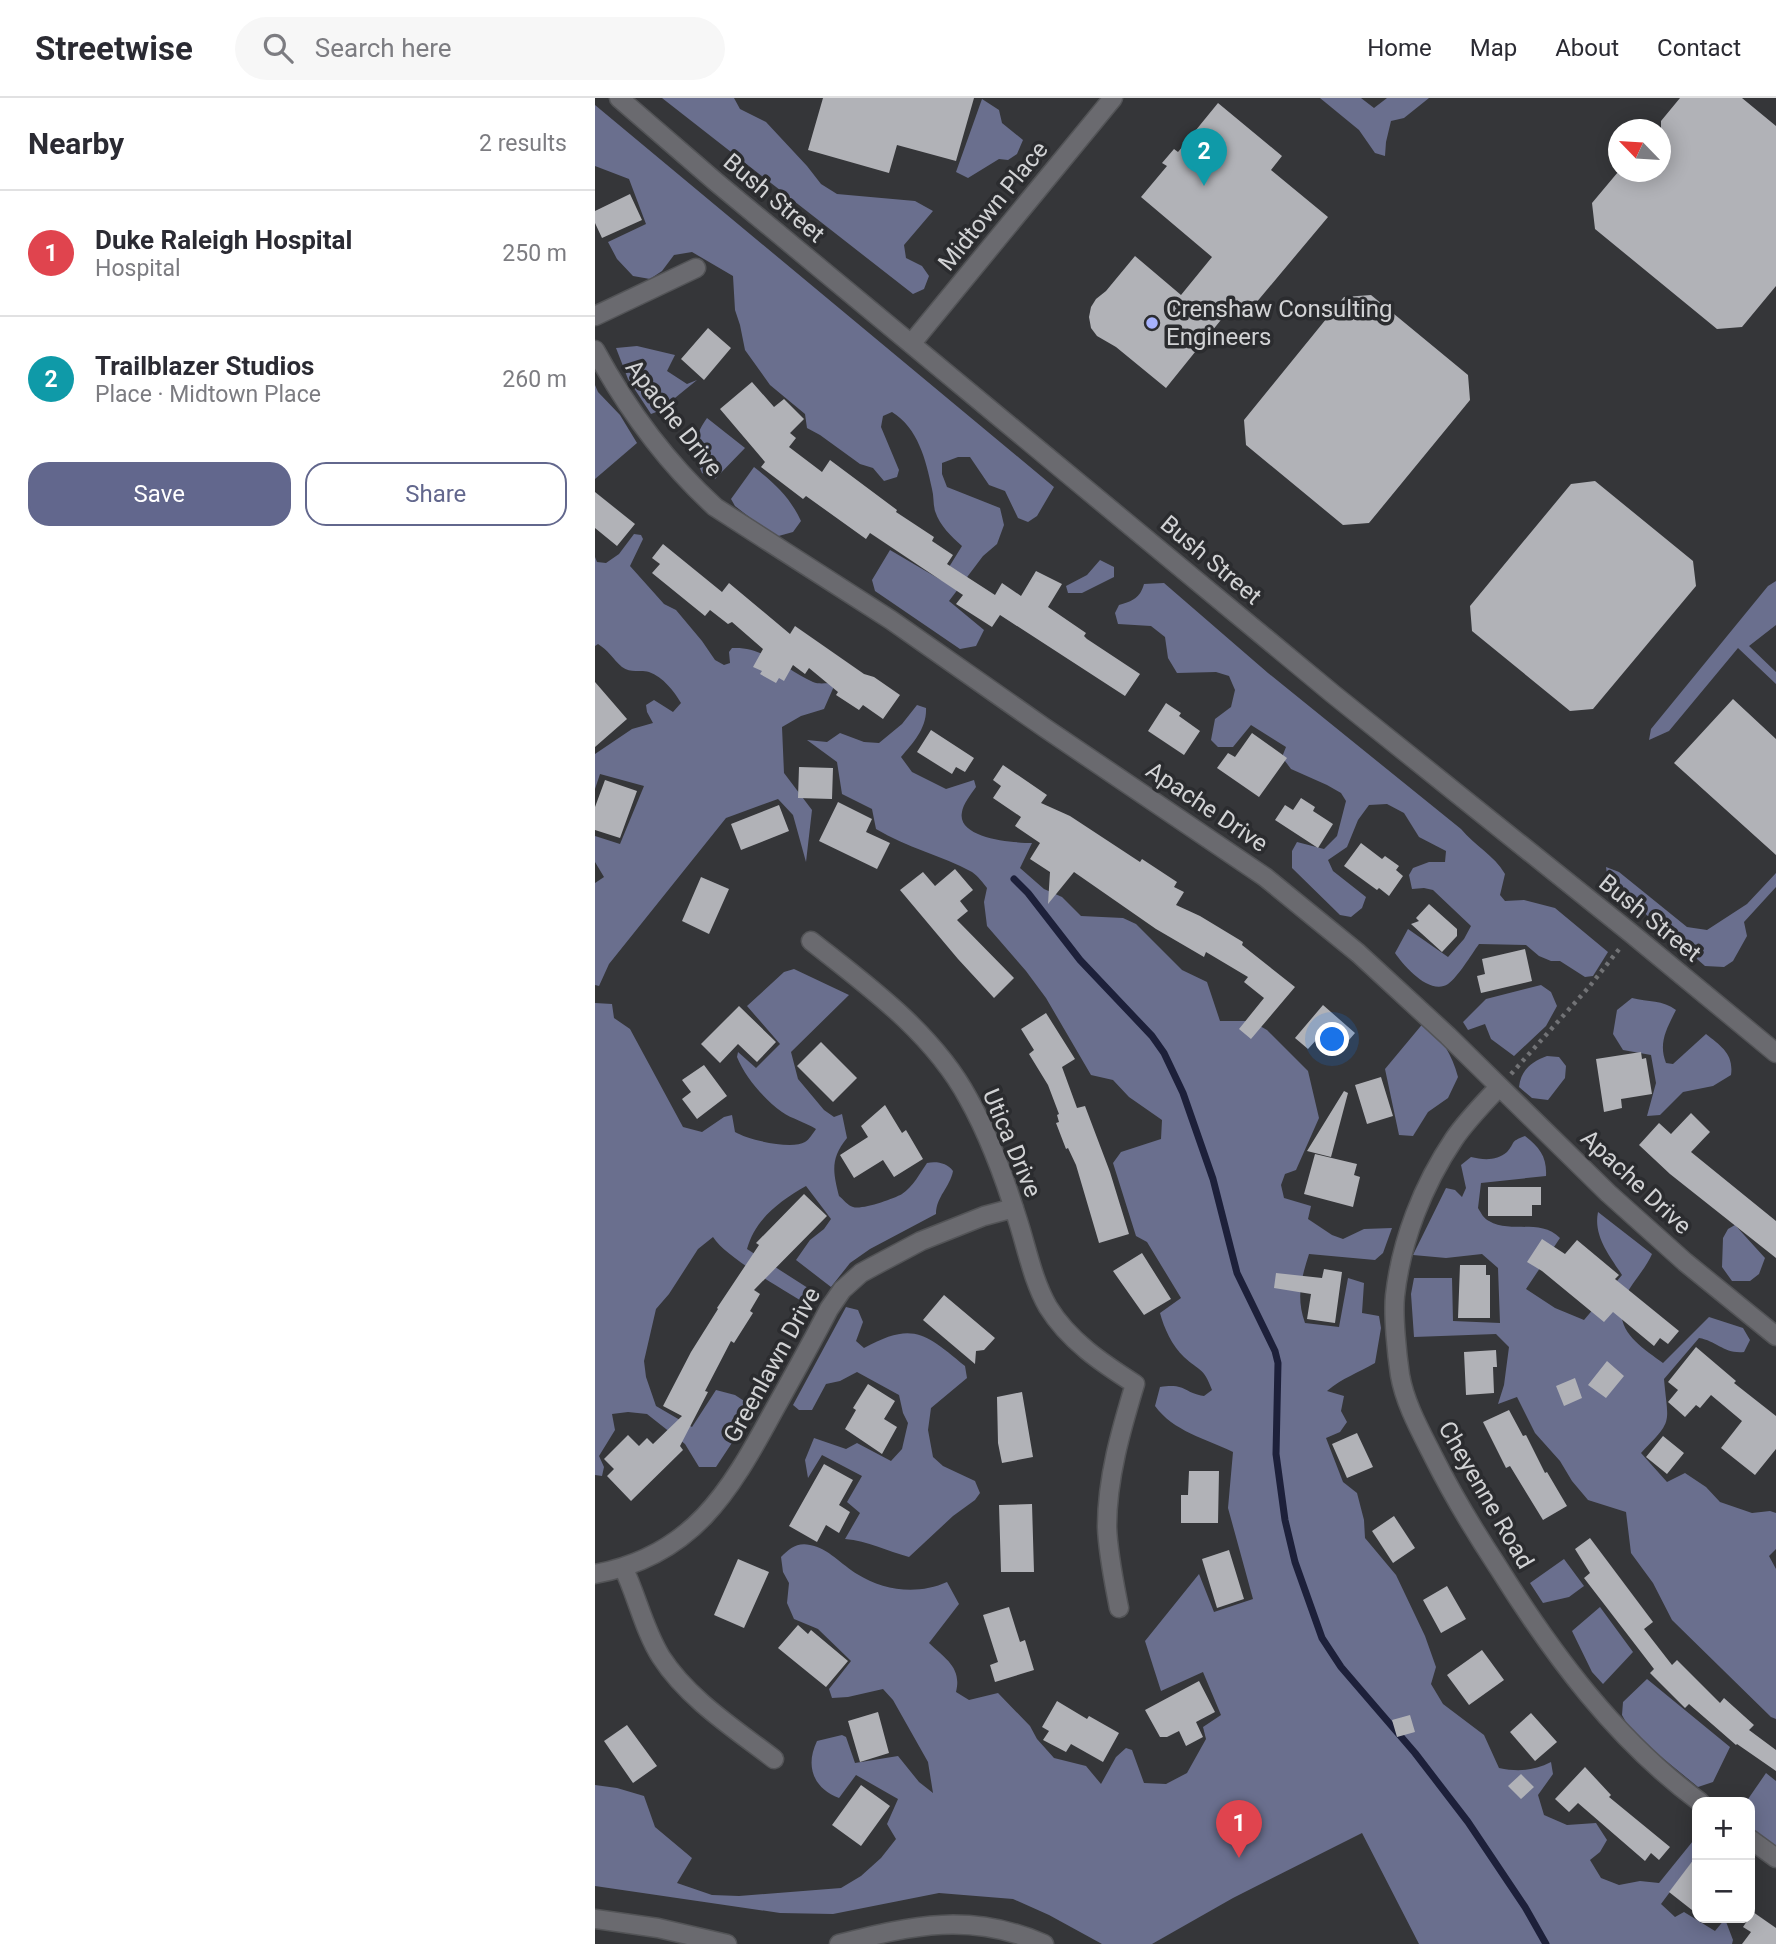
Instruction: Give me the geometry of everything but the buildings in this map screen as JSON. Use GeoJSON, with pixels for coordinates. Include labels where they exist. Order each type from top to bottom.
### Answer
{"type":"FeatureCollection","features":[{"type":"Feature","properties":{"kind":"street","name":"Bush Street"},"geometry":{"type":"LineString","coordinates":[[619,98],[1343,703],[1776,1053]]}},
{"type":"Feature","properties":{"kind":"street","name":"Midtown Place"},"geometry":{"type":"LineString","coordinates":[[911,344],[1113,98]]}},
{"type":"Feature","properties":{"kind":"street"},"geometry":{"type":"LineString","coordinates":[[595,316],[696,268]]}},
{"type":"Feature","properties":{"kind":"street","name":"Apache Drive"},"geometry":{"type":"LineString","coordinates":[[595,350],[615,386],[646,430],[692,486],[715,507],[891,620],[1265,877],[1357,953],[1448,1036],[1608,1193],[1685,1262],[1776,1336]]}},
{"type":"Feature","properties":{"kind":"street","name":"Utica Drive"},"geometry":{"type":"LineString","coordinates":[[811,941],[919,1032],[954,1073],[985,1130],[1014,1208],[1039,1289],[1049,1307],[1061,1324],[1090,1354],[1135,1384],[1119,1438],[1108,1506],[1107,1531],[1119,1608]]}},
{"type":"Feature","properties":{"kind":"street","name":"Cheyenne Road"},"geometry":{"type":"LineString","coordinates":[[1499,1087],[1454,1139],[1434,1174],[1408,1233],[1395,1299],[1400,1376],[1413,1414],[1448,1487],[1542,1634],[1591,1699],[1626,1738],[1694,1797]]}},
{"type":"Feature","properties":{"kind":"street","name":"Greenlawn Drive"},"geometry":{"type":"LineString","coordinates":[[595,1574],[647,1558],[672,1544],[714,1507],[750,1454],[829,1309],[842,1290],[861,1273],[921,1241],[984,1216],[1014,1208]]}},
{"type":"Feature","properties":{"kind":"street"},"geometry":{"type":"LineString","coordinates":[[623,1567],[659,1655],[670,1669],[707,1707],[774,1759]]}},
{"type":"Feature","properties":{"kind":"street"},"geometry":{"type":"LineString","coordinates":[[1755,1843],[1776,1858]]}},
{"type":"Feature","properties":{"kind":"street"},"geometry":{"type":"LineString","coordinates":[[595,1920],[658,1928],[727,1944]]}},
{"type":"Feature","properties":{"kind":"street"},"geometry":{"type":"LineString","coordinates":[[839,1944],[921,1927],[957,1924],[983,1925],[1010,1931],[1044,1944]]}},
{"type":"Feature","properties":{"kind":"path"},"geometry":{"type":"LineString","coordinates":[[1499,1087],[1590,987],[1632,934]]}},
{"type":"Feature","properties":{"kind":"shaded area"},"geometry":{"type":"Polygon","coordinates":[[[662,98],[734,98],[740,109],[766,122],[821,184],[837,194],[915,201],[933,211],[904,245],[906,258],[922,266],[929,276],[924,289],[913,294],[662,98]]]}},
{"type":"Feature","properties":{"kind":"shaded area"},"geometry":{"type":"Polygon","coordinates":[[[1320,98],[1361,98],[1374,108],[1387,98],[1429,98],[1404,118],[1391,121],[1385,156],[1375,153],[1359,130],[1320,98]]]}},
{"type":"Feature","properties":{"kind":"shaded area"},"geometry":{"type":"Polygon","coordinates":[[[982,99],[999,110],[1002,123],[1023,140],[1017,154],[1008,160],[999,159],[968,178],[956,172],[982,99]]]}},
{"type":"Feature","properties":{"kind":"shaded area"},"geometry":{"type":"Polygon","coordinates":[[[595,105],[1054,487],[1037,516],[1028,522],[1018,518],[1005,491],[989,485],[970,457],[958,457],[942,463],[942,474],[947,487],[1000,508],[1004,525],[997,544],[983,556],[949,601],[984,630],[976,646],[960,649],[875,591],[872,580],[890,550],[941,580],[962,546],[937,516],[924,456],[915,436],[892,412],[883,416],[881,427],[899,470],[897,477],[884,481],[873,468],[860,464],[807,428],[805,414],[770,385],[745,350],[735,310],[733,276],[692,252],[674,255],[662,271],[650,279],[633,276],[617,259],[608,242],[646,224],[629,179],[595,166],[595,105]]]}},
{"type":"Feature","properties":{"kind":"shaded area"},"geometry":{"type":"Polygon","coordinates":[[[637,346],[675,355],[667,371],[687,384],[697,380],[659,411],[651,414],[628,379],[616,348],[637,346]]]}},
{"type":"Feature","properties":{"kind":"shaded area"},"geometry":{"type":"Polygon","coordinates":[[[595,385],[598,392],[620,415],[637,443],[595,479],[595,385]]]}},
{"type":"Feature","properties":{"kind":"shaded area"},"geometry":{"type":"Polygon","coordinates":[[[707,418],[745,448],[715,479],[702,473],[696,451],[699,432],[707,418]]]}},
{"type":"Feature","properties":{"kind":"shaded area"},"geometry":{"type":"Polygon","coordinates":[[[754,467],[781,491],[797,512],[801,521],[793,532],[775,537],[735,506],[731,499],[754,467]]]}},
{"type":"Feature","properties":{"kind":"shaded area"},"geometry":{"type":"Polygon","coordinates":[[[634,534],[641,535],[643,539],[630,566],[664,604],[676,610],[715,660],[724,665],[730,663],[729,652],[732,648],[744,648],[765,655],[813,682],[835,684],[824,709],[801,716],[782,727],[784,773],[812,810],[806,862],[793,815],[778,799],[726,818],[609,964],[599,986],[595,985],[595,883],[604,877],[595,862],[595,836],[620,844],[644,786],[600,774],[595,789],[595,754],[632,729],[653,723],[646,705],[654,700],[673,712],[681,703],[659,677],[649,672],[625,669],[602,646],[595,646],[595,557],[597,562],[606,563],[619,554],[634,534]]]}},
{"type":"Feature","properties":{"kind":"shaded area"},"geometry":{"type":"Polygon","coordinates":[[[1100,560],[1114,567],[1114,577],[1082,593],[1068,593],[1066,586],[1087,575],[1100,560]]]}},
{"type":"Feature","properties":{"kind":"shaded area"},"geometry":{"type":"Polygon","coordinates":[[[1776,581],[1776,625],[1749,646],[1776,672],[1776,684],[1738,648],[1669,731],[1649,740],[1651,729],[1768,586],[1776,581]]]}},
{"type":"Feature","properties":{"kind":"shaded area"},"geometry":{"type":"Polygon","coordinates":[[[1164,583],[1268,673],[1461,829],[1490,856],[1505,874],[1500,895],[1505,901],[1524,900],[1555,908],[1608,952],[1593,976],[1585,977],[1560,961],[1539,956],[1526,945],[1479,944],[1448,984],[1433,986],[1418,978],[1395,953],[1408,929],[1448,957],[1464,939],[1471,926],[1433,890],[1412,889],[1409,875],[1413,868],[1429,862],[1445,862],[1446,851],[1419,837],[1404,813],[1387,804],[1369,805],[1358,820],[1347,847],[1328,860],[1333,871],[1366,897],[1362,908],[1351,917],[1340,915],[1292,868],[1292,851],[1297,842],[1324,849],[1337,836],[1346,801],[1341,793],[1291,769],[1282,757],[1286,747],[1251,725],[1233,747],[1218,747],[1211,740],[1215,719],[1231,707],[1235,690],[1229,676],[1216,672],[1177,673],[1168,658],[1165,637],[1151,626],[1118,624],[1115,613],[1119,605],[1135,598],[1144,584],[1164,583]]]}},
{"type":"Feature","properties":{"kind":"shaded area"},"geometry":{"type":"Polygon","coordinates":[[[917,705],[926,708],[918,735],[901,757],[912,772],[946,789],[974,780],[976,787],[962,812],[963,821],[968,828],[989,838],[1032,843],[1020,868],[1044,889],[1062,897],[1081,916],[1123,918],[1136,924],[1182,970],[1207,982],[1220,1021],[1251,1021],[1267,1030],[1308,1071],[1319,1118],[1296,1170],[1285,1174],[1281,1185],[1284,1198],[1311,1206],[1308,1219],[1343,1239],[1364,1229],[1392,1228],[1383,1253],[1375,1260],[1309,1254],[1301,1288],[1305,1323],[1339,1327],[1348,1278],[1364,1283],[1362,1313],[1379,1316],[1381,1328],[1375,1363],[1327,1391],[1344,1396],[1341,1411],[1347,1422],[1340,1432],[1326,1438],[1343,1482],[1357,1493],[1364,1520],[1365,1538],[1396,1575],[1425,1636],[1436,1667],[1431,1684],[1443,1704],[1484,1735],[1499,1768],[1525,1770],[1551,1762],[1553,1774],[1538,1795],[1544,1815],[1567,1825],[1596,1823],[1607,1840],[1600,1852],[1590,1860],[1601,1878],[1619,1885],[1640,1881],[1659,1883],[1692,1842],[1692,1865],[1661,1904],[1675,1917],[1684,1912],[1692,1917],[1692,1923],[1702,1923],[1715,1931],[1722,1923],[1727,1923],[1732,1944],[1419,1944],[1362,1833],[1233,1898],[1152,1944],[1102,1944],[1013,1899],[939,1893],[833,1914],[780,1913],[595,1886],[595,1785],[644,1796],[655,1827],[692,1858],[677,1883],[712,1895],[739,1896],[841,1888],[861,1876],[881,1858],[896,1839],[887,1824],[898,1799],[856,1775],[839,1798],[830,1794],[817,1782],[812,1767],[813,1750],[817,1741],[842,1735],[846,1737],[855,1763],[898,1756],[919,1782],[933,1793],[928,1762],[893,1700],[883,1689],[832,1698],[829,1689],[851,1661],[818,1629],[794,1619],[787,1603],[789,1583],[783,1572],[781,1557],[794,1547],[805,1544],[817,1547],[867,1580],[890,1587],[925,1589],[947,1582],[959,1604],[929,1643],[955,1670],[956,1692],[969,1700],[998,1693],[1030,1726],[1037,1739],[1054,1758],[1086,1766],[1101,1784],[1116,1757],[1126,1748],[1132,1750],[1144,1783],[1166,1784],[1187,1773],[1206,1739],[1203,1727],[1221,1715],[1203,1672],[1161,1691],[1145,1641],[1199,1574],[1214,1612],[1253,1599],[1228,1508],[1233,1452],[1180,1428],[1162,1415],[1155,1406],[1160,1387],[1180,1387],[1204,1396],[1212,1390],[1203,1373],[1180,1353],[1166,1331],[1160,1313],[1181,1298],[1147,1242],[1136,1236],[1113,1163],[1121,1152],[1161,1139],[1162,1120],[1129,1097],[1113,1080],[1091,1075],[1046,998],[987,926],[984,902],[987,888],[978,878],[960,866],[876,829],[872,809],[842,794],[837,762],[807,740],[827,742],[840,733],[864,742],[879,743],[902,724],[917,705]]]}},
{"type":"Feature","properties":{"kind":"shaded area"},"geometry":{"type":"Polygon","coordinates":[[[1606,867],[1619,872],[1687,927],[1707,930],[1747,904],[1776,873],[1776,887],[1744,922],[1747,936],[1733,961],[1724,967],[1705,966],[1608,881],[1606,867]]]}},
{"type":"Feature","properties":{"kind":"shaded area"},"geometry":{"type":"Polygon","coordinates":[[[794,969],[849,995],[791,1052],[798,1079],[824,1110],[834,1117],[842,1114],[847,1138],[834,1166],[839,1196],[857,1208],[892,1199],[910,1188],[927,1163],[945,1164],[953,1171],[951,1177],[938,1202],[936,1214],[870,1249],[850,1263],[831,1287],[796,1260],[810,1240],[824,1229],[831,1219],[806,1186],[770,1212],[756,1229],[747,1249],[811,1290],[811,1307],[731,1255],[713,1237],[698,1249],[656,1309],[644,1361],[646,1377],[656,1406],[692,1427],[716,1390],[735,1395],[755,1408],[716,1467],[699,1467],[685,1444],[647,1414],[612,1414],[615,1430],[599,1456],[604,1467],[602,1476],[595,1475],[595,1003],[612,1004],[614,1018],[630,1029],[683,1127],[702,1132],[724,1117],[732,1115],[735,1132],[741,1135],[770,1143],[799,1144],[806,1141],[816,1129],[775,1107],[750,1080],[737,1057],[738,1052],[756,1068],[780,1044],[747,1006],[784,972],[794,969]]]}},
{"type":"Feature","properties":{"kind":"shaded area"},"geometry":{"type":"Polygon","coordinates":[[[1541,985],[1551,992],[1557,1006],[1546,1026],[1514,1056],[1491,1039],[1485,1024],[1468,1030],[1463,1022],[1486,999],[1541,985]]]}},
{"type":"Feature","properties":{"kind":"shaded area"},"geometry":{"type":"Polygon","coordinates":[[[1632,998],[1661,1003],[1676,1010],[1663,1042],[1666,1063],[1673,1064],[1706,1034],[1728,1056],[1731,1075],[1713,1086],[1683,1092],[1660,1115],[1647,1116],[1656,1083],[1651,1055],[1623,1050],[1613,1034],[1617,1010],[1632,998]]]}},
{"type":"Feature","properties":{"kind":"shaded area"},"geometry":{"type":"Polygon","coordinates":[[[1425,1021],[1445,1047],[1458,1077],[1448,1098],[1428,1112],[1413,1136],[1399,1135],[1385,1069],[1425,1021]]]}},
{"type":"Feature","properties":{"kind":"shaded area"},"geometry":{"type":"Polygon","coordinates":[[[1547,1056],[1559,1057],[1566,1066],[1565,1078],[1548,1100],[1532,1098],[1519,1087],[1522,1076],[1532,1064],[1547,1056]]]}},
{"type":"Feature","properties":{"kind":"shaded area"},"geometry":{"type":"Polygon","coordinates":[[[1525,1136],[1541,1153],[1546,1176],[1481,1183],[1478,1208],[1486,1219],[1498,1225],[1535,1227],[1552,1232],[1560,1238],[1526,1289],[1555,1308],[1584,1320],[1622,1275],[1600,1237],[1598,1212],[1652,1254],[1625,1297],[1622,1308],[1625,1328],[1638,1344],[1663,1363],[1709,1317],[1743,1328],[1750,1340],[1744,1352],[1737,1352],[1699,1338],[1664,1379],[1667,1414],[1664,1427],[1641,1453],[1667,1482],[1685,1473],[1706,1487],[1720,1502],[1752,1513],[1776,1513],[1776,1549],[1769,1556],[1776,1569],[1776,1719],[1672,1620],[1653,1583],[1631,1553],[1626,1512],[1588,1500],[1560,1461],[1535,1433],[1517,1397],[1498,1404],[1504,1385],[1509,1347],[1496,1334],[1414,1337],[1411,1294],[1414,1278],[1452,1278],[1453,1321],[1500,1323],[1498,1268],[1482,1254],[1446,1258],[1413,1255],[1446,1188],[1455,1190],[1462,1197],[1466,1188],[1461,1165],[1471,1157],[1499,1157],[1507,1152],[1515,1141],[1525,1136]]]}},
{"type":"Feature","properties":{"kind":"shaded area"},"geometry":{"type":"Polygon","coordinates":[[[1735,1225],[1765,1258],[1759,1274],[1750,1281],[1732,1281],[1722,1267],[1723,1238],[1728,1229],[1735,1225]]]}},
{"type":"Feature","properties":{"kind":"shaded area"},"geometry":{"type":"Polygon","coordinates":[[[846,1307],[858,1310],[863,1322],[856,1341],[864,1348],[895,1335],[918,1334],[939,1345],[965,1366],[967,1378],[931,1408],[928,1430],[933,1457],[943,1466],[975,1481],[980,1493],[909,1557],[845,1539],[860,1513],[847,1502],[862,1476],[822,1455],[808,1478],[805,1460],[814,1438],[846,1449],[857,1443],[891,1461],[902,1449],[908,1423],[899,1395],[857,1372],[840,1381],[826,1384],[812,1410],[799,1410],[793,1405],[846,1307]]]}},
{"type":"Feature","properties":{"kind":"shaded area"},"geometry":{"type":"Polygon","coordinates":[[[1564,1559],[1584,1586],[1569,1597],[1543,1603],[1530,1583],[1564,1559]]]}},
{"type":"Feature","properties":{"kind":"shaded area"},"geometry":{"type":"Polygon","coordinates":[[[1600,1607],[1633,1652],[1603,1684],[1592,1672],[1572,1631],[1600,1607]]]}},
{"type":"Feature","properties":{"kind":"shaded area"},"geometry":{"type":"Polygon","coordinates":[[[1647,1679],[1730,1747],[1713,1782],[1698,1787],[1632,1733],[1622,1715],[1623,1702],[1647,1679]]]}},
{"type":"Feature","properties":{"kind":"shaded area"},"geometry":{"type":"Polygon","coordinates":[[[1766,1773],[1776,1781],[1776,1845],[1772,1846],[1755,1833],[1755,1797],[1749,1797],[1766,1773]]]}},
{"type":"Feature","properties":{"kind":"waterway"},"geometry":{"type":"LineString","coordinates":[[1014,879],[1080,960],[1152,1036],[1164,1053],[1183,1093],[1213,1179],[1237,1273],[1275,1351],[1278,1363],[1276,1454],[1285,1520],[1295,1562],[1322,1638],[1341,1667],[1415,1753],[1468,1822],[1525,1907],[1546,1944]]}},
{"type":"Feature","properties":{"kind":"place","name":"Trailblazer Studios"},"geometry":{"type":"Point","coordinates":[1204,186]}},
{"type":"Feature","properties":{"kind":"place","name":"Crenshaw Consulting Engineers"},"geometry":{"type":"Point","coordinates":[1152,323]}},
{"type":"Feature","properties":{"kind":"place","name":"Duke Raleigh Hospital"},"geometry":{"type":"Point","coordinates":[1239,1858]}}]}
